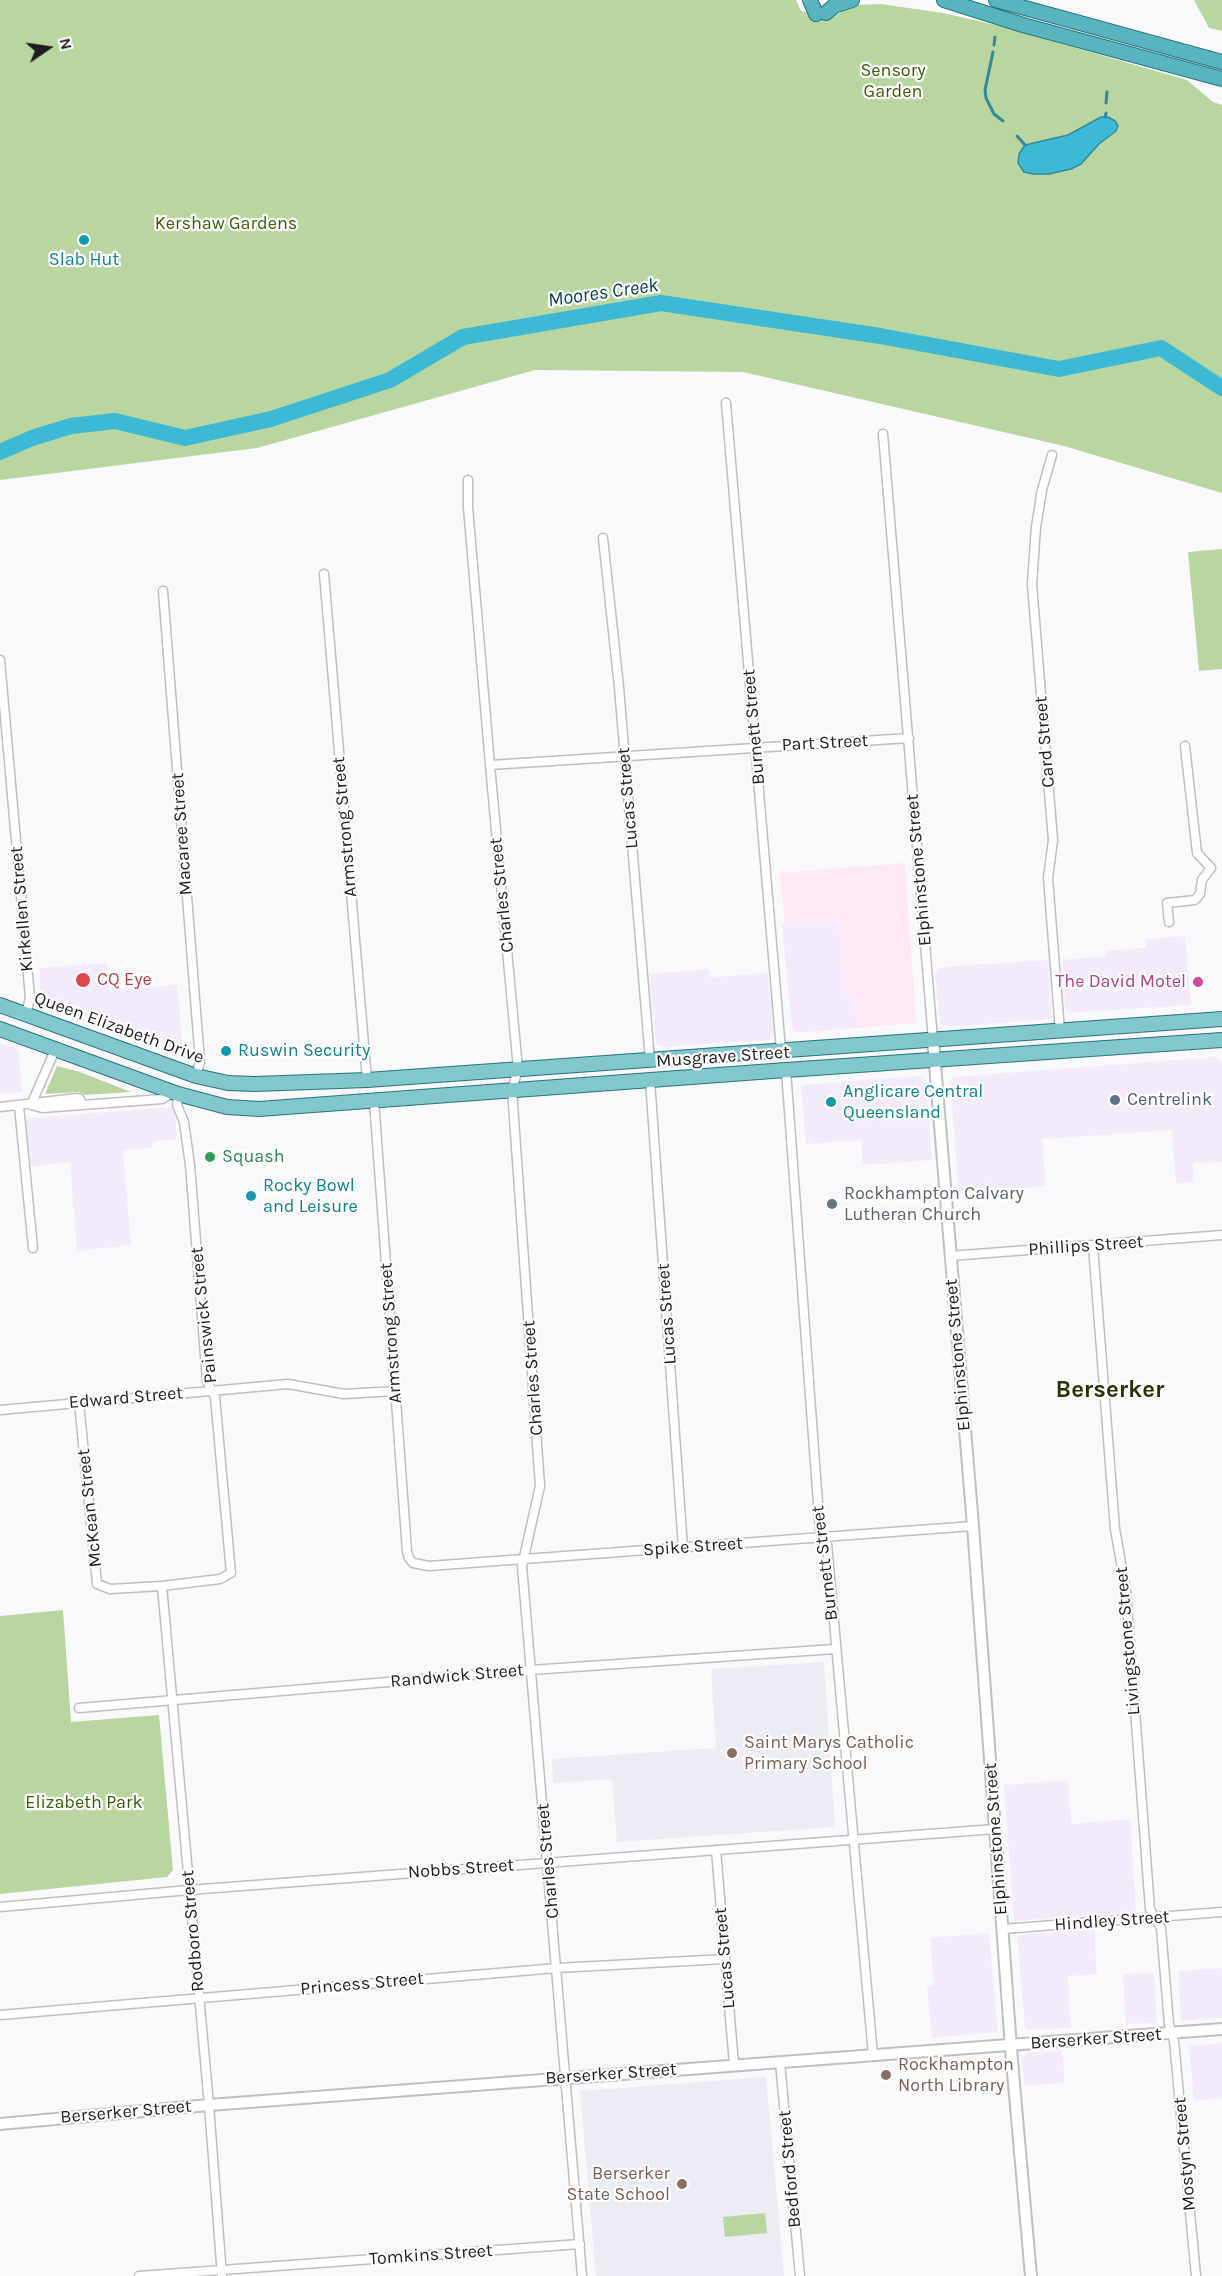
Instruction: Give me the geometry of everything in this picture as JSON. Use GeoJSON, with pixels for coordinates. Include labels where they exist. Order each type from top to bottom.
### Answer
{"type":"FeatureCollection","features":[{"type":"Feature","properties":{"kind":"highway"},"geometry":{"type":"LineString","coordinates":[[810,0],[821,13],[852,0]]}},
{"type":"Feature","properties":{"kind":"highway"},"geometry":{"type":"LineString","coordinates":[[944,0],[1023,25],[1222,79]]}},
{"type":"Feature","properties":{"kind":"highway"},"geometry":{"type":"LineString","coordinates":[[996,0],[1222,62]]}},
{"type":"Feature","properties":{"kind":"main road","name":"Queen Elizabeth Drive"},"geometry":{"type":"LineString","coordinates":[[0,1005],[196,1076],[228,1083]]}},
{"type":"Feature","properties":{"kind":"main road","name":"Musgrave Street"},"geometry":{"type":"LineString","coordinates":[[228,1083],[288,1084],[367,1080],[1222,1019]]}},
{"type":"Feature","properties":{"kind":"main road"},"geometry":{"type":"LineString","coordinates":[[0,1029],[176,1093]]}},
{"type":"Feature","properties":{"kind":"main road","name":"Musgrave Street"},"geometry":{"type":"LineString","coordinates":[[176,1093],[227,1107],[259,1109],[1222,1040]]}},
{"type":"Feature","properties":{"kind":"street","name":"Burnett Street"},"geometry":{"type":"LineString","coordinates":[[726,403],[781,1050]]}},
{"type":"Feature","properties":{"kind":"street","name":"Elphinstone Street"},"geometry":{"type":"LineString","coordinates":[[884,434],[973,1526],[1011,2045],[1031,2276]]}},
{"type":"Feature","properties":{"kind":"street","name":"Card Street"},"geometry":{"type":"LineString","coordinates":[[1053,455],[1042,490],[1036,527],[1032,584],[1053,840],[1048,878],[1060,1031]]}},
{"type":"Feature","properties":{"kind":"street","name":"Charles Street"},"geometry":{"type":"LineString","coordinates":[[468,480],[468,507],[518,1069],[512,1090],[540,1486],[522,1566],[582,2276]]}},
{"type":"Feature","properties":{"kind":"street","name":"Lucas Street"},"geometry":{"type":"LineString","coordinates":[[603,538],[625,756],[650,1059]]}},
{"type":"Feature","properties":{"kind":"street","name":"Armstrong Street"},"geometry":{"type":"LineString","coordinates":[[324,574],[367,1080]]}},
{"type":"Feature","properties":{"kind":"street","name":"Macaree Street"},"geometry":{"type":"LineString","coordinates":[[164,591],[200,1062],[196,1076]]}},
{"type":"Feature","properties":{"kind":"street","name":"Kirkellen Street"},"geometry":{"type":"LineString","coordinates":[[0,660],[30,998],[26,1014]]}},
{"type":"Feature","properties":{"kind":"street","name":"Part Street"},"geometry":{"type":"LineString","coordinates":[[490,765],[909,738]]}},
{"type":"Feature","properties":{"kind":"street"},"geometry":{"type":"LineString","coordinates":[[1185,746],[1197,853],[1211,868],[1222,868]]}},
{"type":"Feature","properties":{"kind":"street"},"geometry":{"type":"LineString","coordinates":[[1168,922],[1167,903],[1195,900],[1200,894],[1202,880],[1211,868]]}},
{"type":"Feature","properties":{"kind":"street"},"geometry":{"type":"LineString","coordinates":[[31,1105],[55,1050]]}},
{"type":"Feature","properties":{"kind":"street","name":"Burnett Street"},"geometry":{"type":"LineString","coordinates":[[786,1070],[820,1531],[827,1544],[873,2055]]}},
{"type":"Feature","properties":{"kind":"street","name":"Lucas Street"},"geometry":{"type":"LineString","coordinates":[[650,1080],[683,1548]]}},
{"type":"Feature","properties":{"kind":"street"},"geometry":{"type":"LineString","coordinates":[[0,1107],[31,1105],[42,1108],[162,1099],[176,1093]]}},
{"type":"Feature","properties":{"kind":"street","name":"Painswick Street"},"geometry":{"type":"LineString","coordinates":[[176,1093],[177,1105],[184,1122],[190,1165],[207,1381],[215,1397],[231,1573]]}},
{"type":"Feature","properties":{"kind":"street","name":"Armstrong Street"},"geometry":{"type":"LineString","coordinates":[[374,1100],[407,1551],[413,1563]]}},
{"type":"Feature","properties":{"kind":"street"},"geometry":{"type":"LineString","coordinates":[[19,1106],[33,1248]]}},
{"type":"Feature","properties":{"kind":"street","name":"Phillips Street"},"geometry":{"type":"LineString","coordinates":[[950,1256],[1222,1235]]}},
{"type":"Feature","properties":{"kind":"street","name":"Livingstone Street"},"geometry":{"type":"LineString","coordinates":[[1094,1246],[1115,1529],[1126,1591],[1150,1909],[1161,1928],[1169,2024],[1172,2033]]}},
{"type":"Feature","properties":{"kind":"street","name":"Edward Street"},"geometry":{"type":"LineString","coordinates":[[0,1410],[288,1384],[344,1394],[396,1391]]}},
{"type":"Feature","properties":{"kind":"street","name":"McKean Street"},"geometry":{"type":"LineString","coordinates":[[79,1403],[97,1584],[110,1589],[162,1586],[220,1579],[231,1573]]}},
{"type":"Feature","properties":{"kind":"street","name":"Spike Street"},"geometry":{"type":"LineString","coordinates":[[413,1563],[429,1566],[973,1526]]}},
{"type":"Feature","properties":{"kind":"street","name":"Rodboro Street"},"geometry":{"type":"LineString","coordinates":[[162,1586],[222,2272]]}},
{"type":"Feature","properties":{"kind":"street","name":"Randwick Street"},"geometry":{"type":"LineString","coordinates":[[79,1708],[531,1670],[835,1649]]}},
{"type":"Feature","properties":{"kind":"street","name":"Nobbs Street"},"geometry":{"type":"LineString","coordinates":[[0,1907],[189,1890],[995,1829]]}},
{"type":"Feature","properties":{"kind":"street","name":"Lucas Street"},"geometry":{"type":"LineString","coordinates":[[716,1850],[735,2065]]}},
{"type":"Feature","properties":{"kind":"street","name":"Hindley Street"},"geometry":{"type":"LineString","coordinates":[[1003,1929],[1222,1912]]}},
{"type":"Feature","properties":{"kind":"street","name":"Princess Street"},"geometry":{"type":"LineString","coordinates":[[0,2015],[557,1968],[725,1959]]}},
{"type":"Feature","properties":{"kind":"street","name":"Berserker Street"},"geometry":{"type":"LineString","coordinates":[[0,2124],[209,2105],[1222,2029]]}},
{"type":"Feature","properties":{"kind":"street","name":"Mostyn Street"},"geometry":{"type":"LineString","coordinates":[[1172,2033],[1196,2276]]}},
{"type":"Feature","properties":{"kind":"street","name":"Bedford Street"},"geometry":{"type":"LineString","coordinates":[[780,2062],[800,2276]]}},
{"type":"Feature","properties":{"kind":"street","name":"Tomkins Street"},"geometry":{"type":"LineString","coordinates":[[139,2276],[222,2272],[580,2244]]}},
{"type":"Feature","properties":{"kind":"shaded area"},"geometry":{"type":"Polygon","coordinates":[[[905,863],[916,1023],[857,1028],[854,995],[846,996],[838,921],[785,925],[780,873],[905,863]]]}},
{"type":"Feature","properties":{"kind":"shaded area"},"geometry":{"type":"Polygon","coordinates":[[[838,920],[846,996],[854,995],[857,1028],[796,1033],[792,1028],[782,925],[838,920]]]}},
{"type":"Feature","properties":{"kind":"shaded area"},"geometry":{"type":"Polygon","coordinates":[[[1185,936],[1191,1005],[1066,1013],[1062,960],[1107,956],[1107,951],[1146,948],[1146,939],[1185,936]]]}},
{"type":"Feature","properties":{"kind":"shaded area"},"geometry":{"type":"Polygon","coordinates":[[[1048,960],[1052,1019],[945,1027],[940,1023],[935,974],[941,967],[1048,960]]]}},
{"type":"Feature","properties":{"kind":"shaded area"},"geometry":{"type":"Polygon","coordinates":[[[107,963],[110,990],[177,985],[183,1047],[179,1050],[41,998],[39,968],[107,963]]]}},
{"type":"Feature","properties":{"kind":"shaded area"},"geometry":{"type":"Polygon","coordinates":[[[709,969],[711,977],[768,973],[774,1032],[769,1040],[661,1047],[656,1043],[649,974],[709,969]]]}},
{"type":"Feature","properties":{"kind":"shaded area"},"geometry":{"type":"Polygon","coordinates":[[[0,1043],[15,1048],[19,1053],[22,1092],[0,1094],[0,1043]]]}},
{"type":"Feature","properties":{"kind":"shaded area"},"geometry":{"type":"Polygon","coordinates":[[[1218,1057],[1222,1063],[1222,1162],[1193,1163],[1194,1182],[1176,1183],[1172,1130],[1042,1139],[1046,1186],[959,1193],[950,1081],[953,1077],[1218,1057]]]}},
{"type":"Feature","properties":{"kind":"shaded area"},"geometry":{"type":"Polygon","coordinates":[[[920,1076],[926,1081],[932,1160],[863,1165],[861,1140],[806,1144],[801,1085],[920,1076]]]}},
{"type":"Feature","properties":{"kind":"shaded area"},"geometry":{"type":"Polygon","coordinates":[[[172,1107],[175,1110],[177,1140],[156,1141],[151,1148],[123,1151],[131,1245],[77,1251],[70,1162],[29,1167],[24,1121],[29,1118],[172,1107]]]}},
{"type":"Feature","properties":{"kind":"shaded area","name":"Saint Marys Catholic Primary School"},"geometry":{"type":"Polygon","coordinates":[[[824,1662],[835,1827],[617,1842],[612,1779],[553,1783],[552,1759],[716,1748],[711,1669],[824,1662]]]}},
{"type":"Feature","properties":{"kind":"shaded area"},"geometry":{"type":"Polygon","coordinates":[[[1068,1780],[1071,1824],[1130,1819],[1136,1912],[1014,1921],[1004,1785],[1068,1780]]]}},
{"type":"Feature","properties":{"kind":"shaded area"},"geometry":{"type":"Polygon","coordinates":[[[1094,1929],[1097,1974],[1068,1976],[1071,2028],[1028,2030],[1025,2027],[1017,1935],[1094,1929]]]}},
{"type":"Feature","properties":{"kind":"shaded area"},"geometry":{"type":"Polygon","coordinates":[[[989,1933],[998,2032],[932,2038],[927,1986],[934,1985],[930,1938],[989,1933]]]}},
{"type":"Feature","properties":{"kind":"shaded area"},"geometry":{"type":"Polygon","coordinates":[[[1222,1968],[1222,2018],[1181,2021],[1178,1971],[1222,1968]]]}},
{"type":"Feature","properties":{"kind":"shaded area"},"geometry":{"type":"Polygon","coordinates":[[[1154,1973],[1157,2023],[1126,2024],[1123,1974],[1154,1973]]]}},
{"type":"Feature","properties":{"kind":"shaded area"},"geometry":{"type":"Polygon","coordinates":[[[1222,2043],[1222,2098],[1194,2101],[1189,2046],[1222,2043]]]}},
{"type":"Feature","properties":{"kind":"shaded area"},"geometry":{"type":"Polygon","coordinates":[[[1062,2050],[1065,2083],[1024,2086],[1022,2059],[1026,2053],[1062,2050]]]}},
{"type":"Feature","properties":{"kind":"shaded area","name":"Berserker State School"},"geometry":{"type":"Polygon","coordinates":[[[766,2077],[784,2276],[596,2276],[580,2091],[766,2077]]]}},
{"type":"Feature","properties":{"kind":"green space","name":"Kershaw Gardens"},"geometry":{"type":"Polygon","coordinates":[[[0,0],[796,0],[801,11],[833,17],[857,5],[881,4],[943,13],[1000,26],[1187,80],[1213,102],[1222,105],[1222,493],[1064,446],[743,372],[535,370],[257,448],[0,480],[0,0]]]}},
{"type":"Feature","properties":{"kind":"green space"},"geometry":{"type":"Polygon","coordinates":[[[1194,0],[1222,0],[1222,31],[1209,28],[1194,0]]]}},
{"type":"Feature","properties":{"kind":"green space"},"geometry":{"type":"Polygon","coordinates":[[[1222,549],[1222,669],[1199,671],[1188,552],[1222,549]]]}},
{"type":"Feature","properties":{"kind":"green space"},"geometry":{"type":"Polygon","coordinates":[[[57,1066],[80,1072],[131,1092],[85,1095],[79,1092],[45,1094],[57,1066]]]}},
{"type":"Feature","properties":{"kind":"green space","name":"Elizabeth Park"},"geometry":{"type":"Polygon","coordinates":[[[63,1610],[71,1722],[159,1715],[173,1870],[167,1877],[0,1894],[0,1616],[63,1610]]]}},
{"type":"Feature","properties":{"kind":"green space"},"geometry":{"type":"Polygon","coordinates":[[[765,2213],[767,2233],[725,2237],[723,2217],[765,2213]]]}},
{"type":"Feature","properties":{"kind":"water"},"geometry":{"type":"Polygon","coordinates":[[[1101,117],[1108,117],[1115,121],[1118,126],[1116,131],[1099,144],[1081,164],[1049,174],[1033,174],[1024,172],[1018,163],[1019,154],[1025,145],[1068,135],[1101,117]]]}},
{"type":"Feature","properties":{"kind":"waterway"},"geometry":{"type":"LineString","coordinates":[[994,45],[995,37]]}},
{"type":"Feature","properties":{"kind":"waterway"},"geometry":{"type":"LineString","coordinates":[[993,52],[985,90],[986,98],[994,114],[1003,121]]}},
{"type":"Feature","properties":{"kind":"waterway"},"geometry":{"type":"LineString","coordinates":[[1106,103],[1107,92]]}},
{"type":"Feature","properties":{"kind":"waterway"},"geometry":{"type":"LineString","coordinates":[[1105,117],[1106,113]]}},
{"type":"Feature","properties":{"kind":"waterway"},"geometry":{"type":"LineString","coordinates":[[1017,136],[1025,145]]}},
{"type":"Feature","properties":{"kind":"waterway","name":"Moores Creek"},"geometry":{"type":"LineString","coordinates":[[0,452],[32,438],[71,426],[115,421],[185,438],[271,419],[390,380],[463,337],[661,303],[880,336],[1059,369],[1161,348],[1222,388]]}},
{"type":"Feature","properties":{"kind":"place","name":"Slab Hut"},"geometry":{"type":"Point","coordinates":[84,240]}},
{"type":"Feature","properties":{"kind":"place","name":"CQ Eye"},"geometry":{"type":"Point","coordinates":[83,980]}},
{"type":"Feature","properties":{"kind":"place","name":"The David Motel"},"geometry":{"type":"Point","coordinates":[1198,982]}},
{"type":"Feature","properties":{"kind":"place","name":"Ruswin Security"},"geometry":{"type":"Point","coordinates":[226,1051]}},
{"type":"Feature","properties":{"kind":"place","name":"Centrelink"},"geometry":{"type":"Point","coordinates":[1115,1100]}},
{"type":"Feature","properties":{"kind":"place","name":"Anglicare Central Queensland"},"geometry":{"type":"Point","coordinates":[831,1102]}},
{"type":"Feature","properties":{"kind":"place","name":"Squash"},"geometry":{"type":"Point","coordinates":[210,1157]}},
{"type":"Feature","properties":{"kind":"place","name":"Rocky Bowl and Leisure"},"geometry":{"type":"Point","coordinates":[251,1196]}},
{"type":"Feature","properties":{"kind":"place","name":"Rockhampton Calvary Lutheran Church"},"geometry":{"type":"Point","coordinates":[832,1204]}},
{"type":"Feature","properties":{"kind":"place","name":"Saint Marys Catholic Primary School"},"geometry":{"type":"Point","coordinates":[732,1753]}},
{"type":"Feature","properties":{"kind":"place","name":"Rockhampton North Library"},"geometry":{"type":"Point","coordinates":[886,2075]}},
{"type":"Feature","properties":{"kind":"place","name":"Berserker State School"},"geometry":{"type":"Point","coordinates":[682,2184]}},
{"type":"Feature","properties":{"kind":"district","name":"Berserker"},"geometry":{"type":"Point","coordinates":[1110,1390]}},
{"type":"Feature","properties":{"kind":"park label","name":"Sensory Garden"},"geometry":{"type":"Point","coordinates":[893,82]}}]}
